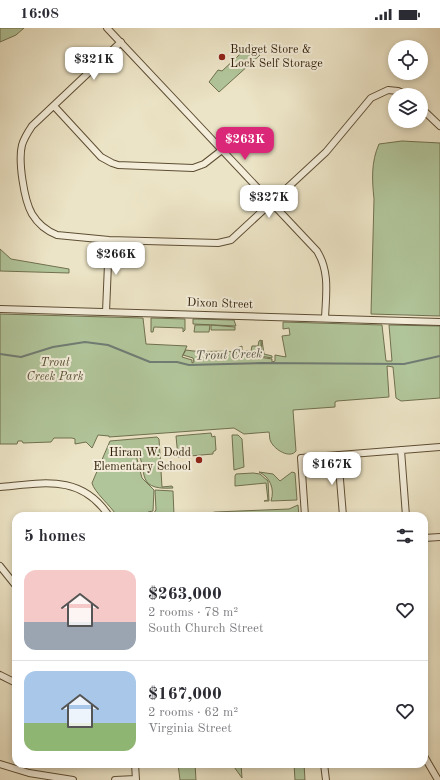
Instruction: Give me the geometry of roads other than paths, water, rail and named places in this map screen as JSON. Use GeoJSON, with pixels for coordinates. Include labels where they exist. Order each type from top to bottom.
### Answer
{"type":"FeatureCollection","features":[{"type":"Feature","properties":{"kind":"street"},"geometry":{"type":"LineString","coordinates":[[107,28],[273,202],[321,258],[327,278],[325,318]]}},
{"type":"Feature","properties":{"kind":"street"},"geometry":{"type":"LineString","coordinates":[[121,42],[32,126],[22,146],[21,162],[29,208],[32,215],[43,227],[58,235],[109,240],[224,242],[236,237],[326,152],[371,98],[388,90]]}},
{"type":"Feature","properties":{"kind":"street"},"geometry":{"type":"LineString","coordinates":[[54,106],[100,156],[118,165],[195,167],[204,164],[222,150]]}},
{"type":"Feature","properties":{"kind":"street"},"geometry":{"type":"LineString","coordinates":[[428,115],[440,126]]}},
{"type":"Feature","properties":{"kind":"street"},"geometry":{"type":"LineString","coordinates":[[106,312],[109,240]]}},
{"type":"Feature","properties":{"kind":"street","name":"Dixon Street"},"geometry":{"type":"LineString","coordinates":[[0,309],[440,322]]}},
{"type":"Feature","properties":{"kind":"street"},"geometry":{"type":"LineString","coordinates":[[305,512],[300,458],[440,447]]}},
{"type":"Feature","properties":{"kind":"street"},"geometry":{"type":"LineString","coordinates":[[401,450],[406,512]]}},
{"type":"Feature","properties":{"kind":"street"},"geometry":{"type":"LineString","coordinates":[[338,455],[343,512]]}},
{"type":"Feature","properties":{"kind":"street"},"geometry":{"type":"LineString","coordinates":[[0,486],[60,483],[81,489],[96,500],[106,512]]}},
{"type":"Feature","properties":{"kind":"street"},"geometry":{"type":"LineString","coordinates":[[428,538],[440,537]]}},
{"type":"Feature","properties":{"kind":"street"},"geometry":{"type":"LineString","coordinates":[[0,566],[12,581]]}},
{"type":"Feature","properties":{"kind":"street"},"geometry":{"type":"LineString","coordinates":[[0,675],[12,681]]}},
{"type":"Feature","properties":{"kind":"street"},"geometry":{"type":"LineString","coordinates":[[428,763],[438,780]]}},
{"type":"Feature","properties":{"kind":"street"},"geometry":{"type":"LineString","coordinates":[[0,764],[12,768]]}},
{"type":"Feature","properties":{"kind":"street"},"geometry":{"type":"LineString","coordinates":[[13,768],[61,780],[73,780]]}},
{"type":"Feature","properties":{"kind":"street"},"geometry":{"type":"LineString","coordinates":[[115,780],[136,779],[135,768]]}},
{"type":"Feature","properties":{"kind":"street"},"geometry":{"type":"LineString","coordinates":[[324,768],[326,780]]}},
{"type":"Feature","properties":{"kind":"waterway","name":"Trout Creek"},"geometry":{"type":"LineString","coordinates":[[0,354],[21,357],[53,347],[85,342],[108,345],[150,362],[177,362],[189,365],[261,363],[404,364],[440,356]]}},
{"type":"Feature","properties":{"kind":"place","name":"Budget Store & Lock Self Storage"},"geometry":{"type":"Point","coordinates":[222,57]}},
{"type":"Feature","properties":{"kind":"place","name":"Hiram W. Dodd Elementary School"},"geometry":{"type":"Point","coordinates":[199,460]}},
{"type":"Feature","properties":{"kind":"park label","name":"Trout Creek Park"},"geometry":{"type":"Point","coordinates":[55,370]}}]}
